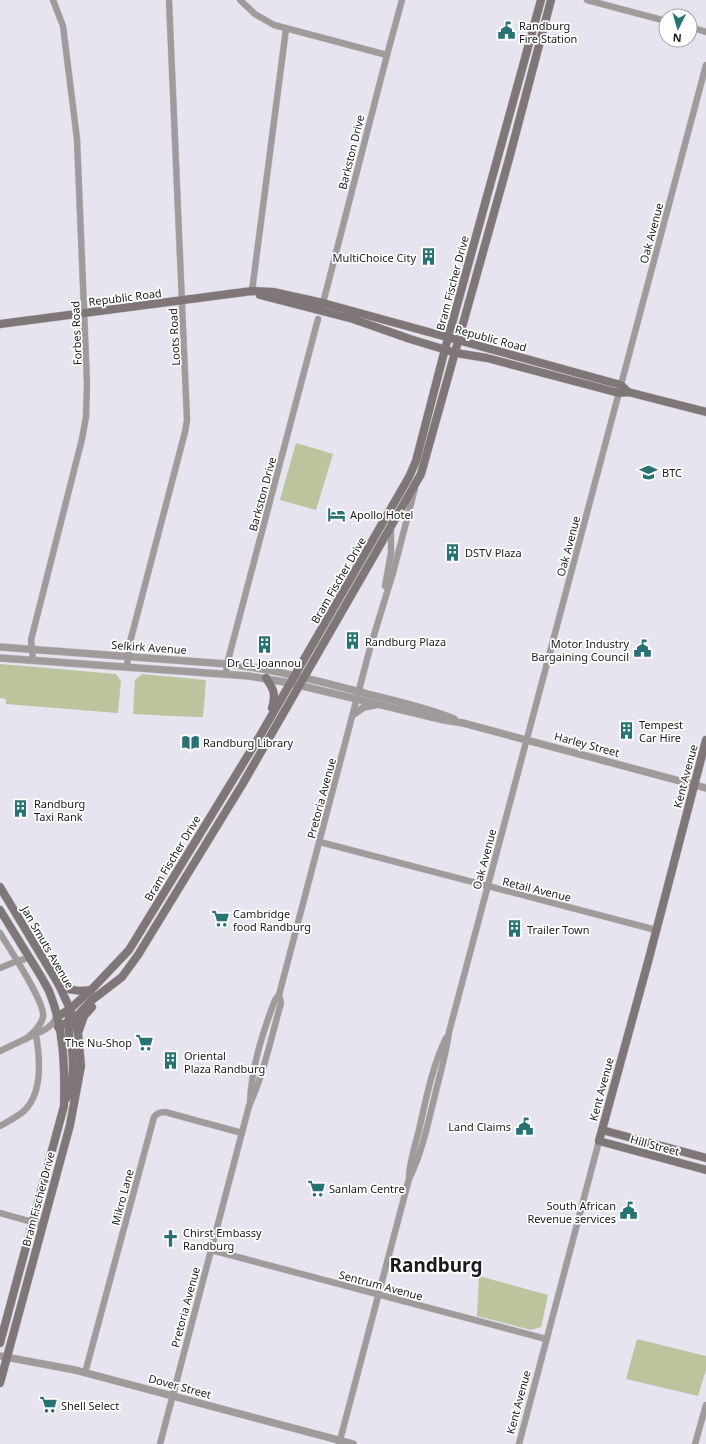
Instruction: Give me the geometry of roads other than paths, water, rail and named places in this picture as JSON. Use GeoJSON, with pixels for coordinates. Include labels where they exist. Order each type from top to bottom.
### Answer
{"type":"FeatureCollection","features":[{"type":"Feature","properties":{"kind":"main road","name":"Bram Fischer Drive"},"geometry":{"type":"LineString","coordinates":[[57,1017],[70,1009],[92,989],[129,950],[227,790],[409,477],[416,461],[445,349],[541,0]]}},
{"type":"Feature","properties":{"kind":"main road","name":"Bram Fischer Drive"},"geometry":{"type":"LineString","coordinates":[[0,1343],[64,1106],[63,1058],[58,1027],[71,1021],[92,1000],[122,977],[138,955],[242,785],[417,481],[425,464],[551,0]]}},
{"type":"Feature","properties":{"kind":"main road","name":"Republic Road"},"geometry":{"type":"LineString","coordinates":[[0,324],[252,291],[448,338],[628,392],[706,412]]}},
{"type":"Feature","properties":{"kind":"main road","name":"Republic Road"},"geometry":{"type":"LineString","coordinates":[[322,307],[410,339],[445,349],[620,389]]}},
{"type":"Feature","properties":{"kind":"main road"},"geometry":{"type":"LineString","coordinates":[[266,678],[275,693],[270,717]]}},
{"type":"Feature","properties":{"kind":"main road","name":"Kent Avenue"},"geometry":{"type":"LineString","coordinates":[[599,1142],[706,740]]}},
{"type":"Feature","properties":{"kind":"main road","name":"Jan Smuts Avenue"},"geometry":{"type":"LineString","coordinates":[[0,887],[59,985],[70,1009],[71,1021]]}},
{"type":"Feature","properties":{"kind":"main road","name":"Jan Smuts Avenue"},"geometry":{"type":"LineString","coordinates":[[0,910],[41,975],[49,992],[57,1017],[58,1027]]}},
{"type":"Feature","properties":{"kind":"main road"},"geometry":{"type":"LineString","coordinates":[[78,1033],[84,1016],[122,977]]}},
{"type":"Feature","properties":{"kind":"main road"},"geometry":{"type":"LineString","coordinates":[[59,985],[74,990],[83,991],[92,989]]}},
{"type":"Feature","properties":{"kind":"main road","name":"Bram Fischer Drive"},"geometry":{"type":"LineString","coordinates":[[0,1383],[4,1357],[72,1119],[81,1066],[78,1033],[71,1021]]}},
{"type":"Feature","properties":{"kind":"main road"},"geometry":{"type":"LineString","coordinates":[[64,1106],[69,1094],[72,1079],[71,1021]]}},
{"type":"Feature","properties":{"kind":"main road","name":"Hill Street"},"geometry":{"type":"LineString","coordinates":[[602,1130],[706,1158]]}},
{"type":"Feature","properties":{"kind":"main road","name":"Hill Street"},"geometry":{"type":"LineString","coordinates":[[599,1142],[706,1170]]}},
{"type":"Feature","properties":{"kind":"street","name":"Forbes Road"},"geometry":{"type":"LineString","coordinates":[[33,660],[31,640],[82,439],[86,417],[87,384],[76,132],[64,32],[60,15],[53,0]]}},
{"type":"Feature","properties":{"kind":"street","name":"Loots Road"},"geometry":{"type":"LineString","coordinates":[[127,666],[130,642],[186,426],[187,399],[169,0]]}},
{"type":"Feature","properties":{"kind":"street"},"geometry":{"type":"LineString","coordinates":[[240,0],[255,14],[286,29],[387,55]]}},
{"type":"Feature","properties":{"kind":"street","name":"Barkston Drive"},"geometry":{"type":"LineString","coordinates":[[322,307],[402,0]]}},
{"type":"Feature","properties":{"kind":"street"},"geometry":{"type":"LineString","coordinates":[[587,0],[658,19]]}},
{"type":"Feature","properties":{"kind":"street"},"geometry":{"type":"LineString","coordinates":[[252,291],[286,29]]}},
{"type":"Feature","properties":{"kind":"street","name":"Oak Avenue"},"geometry":{"type":"LineString","coordinates":[[340,1442],[409,1180],[413,1154],[437,1057],[449,1032],[706,65]]}},
{"type":"Feature","properties":{"kind":"street","name":"Barkston Drive"},"geometry":{"type":"LineString","coordinates":[[226,673],[227,664],[318,319]]}},
{"type":"Feature","properties":{"kind":"street","name":"Pretoria Avenue"},"geometry":{"type":"LineString","coordinates":[[160,1444],[249,1106],[252,1082],[260,1047],[274,1000],[279,995],[382,606],[393,573],[417,481]]}},
{"type":"Feature","properties":{"kind":"street","name":"Pretoria Avenue"},"geometry":{"type":"LineString","coordinates":[[382,606],[391,553],[391,510]]}},
{"type":"Feature","properties":{"kind":"street","name":"Selkirk Avenue"},"geometry":{"type":"LineString","coordinates":[[0,647],[257,667],[304,678]]}},
{"type":"Feature","properties":{"kind":"street","name":"Selkirk Avenue"},"geometry":{"type":"LineString","coordinates":[[0,658],[226,673],[266,678],[299,686]]}},
{"type":"Feature","properties":{"kind":"street","name":"Harley Street"},"geometry":{"type":"LineString","coordinates":[[304,678],[445,715],[463,723]]}},
{"type":"Feature","properties":{"kind":"street","name":"Harley Street"},"geometry":{"type":"LineString","coordinates":[[299,686],[444,720],[463,723],[706,788]]}},
{"type":"Feature","properties":{"kind":"street"},"geometry":{"type":"LineString","coordinates":[[354,714],[368,706],[377,704]]}},
{"type":"Feature","properties":{"kind":"street","name":"Retail Avenue"},"geometry":{"type":"LineString","coordinates":[[320,842],[487,887],[656,930]]}},
{"type":"Feature","properties":{"kind":"street"},"geometry":{"type":"LineString","coordinates":[[0,933],[42,1007],[43,1017],[40,1025],[26,1038]]}},
{"type":"Feature","properties":{"kind":"street"},"geometry":{"type":"LineString","coordinates":[[0,968],[29,958]]}},
{"type":"Feature","properties":{"kind":"street"},"geometry":{"type":"LineString","coordinates":[[46,1030],[57,1017]]}},
{"type":"Feature","properties":{"kind":"street"},"geometry":{"type":"LineString","coordinates":[[0,1051],[26,1038],[58,1027]]}},
{"type":"Feature","properties":{"kind":"street"},"geometry":{"type":"LineString","coordinates":[[0,1126],[25,1110],[32,1100],[36,1089],[38,1070],[36,1035]]}},
{"type":"Feature","properties":{"kind":"street","name":"Mikro Lane"},"geometry":{"type":"LineString","coordinates":[[85,1373],[154,1117],[156,1114],[165,1112],[242,1133]]}},
{"type":"Feature","properties":{"kind":"street","name":"Kent Avenue"},"geometry":{"type":"LineString","coordinates":[[518,1444],[599,1142]]}},
{"type":"Feature","properties":{"kind":"street"},"geometry":{"type":"LineString","coordinates":[[0,1213],[43,1224]]}},
{"type":"Feature","properties":{"kind":"street","name":"Sentrum Avenue"},"geometry":{"type":"LineString","coordinates":[[211,1250],[546,1339]]}},
{"type":"Feature","properties":{"kind":"street","name":"Dover Street"},"geometry":{"type":"LineString","coordinates":[[4,1357],[85,1373],[340,1442],[353,1444]]}},
{"type":"Feature","properties":{"kind":"street"},"geometry":{"type":"LineString","coordinates":[[696,1444],[706,1404]]}},
{"type":"Feature","properties":{"kind":"place","name":"Randburg Fire Station"},"geometry":{"type":"Point","coordinates":[506,31]}},
{"type":"Feature","properties":{"kind":"place","name":"MultiChoice City"},"geometry":{"type":"Point","coordinates":[429,257]}},
{"type":"Feature","properties":{"kind":"place","name":"BTC"},"geometry":{"type":"Point","coordinates":[649,472]}},
{"type":"Feature","properties":{"kind":"place","name":"Apollo Hotel"},"geometry":{"type":"Point","coordinates":[337,514]}},
{"type":"Feature","properties":{"kind":"place","name":"DSTV Plaza"},"geometry":{"type":"Point","coordinates":[452,552]}},
{"type":"Feature","properties":{"kind":"place","name":"Randburg Plaza"},"geometry":{"type":"Point","coordinates":[352,641]}},
{"type":"Feature","properties":{"kind":"place","name":"Dr CL Joannou"},"geometry":{"type":"Point","coordinates":[264,644]}},
{"type":"Feature","properties":{"kind":"place","name":"Motor Industry Bargaining Council"},"geometry":{"type":"Point","coordinates":[642,649]}},
{"type":"Feature","properties":{"kind":"place","name":"Tempest Car Hire"},"geometry":{"type":"Point","coordinates":[626,730]}},
{"type":"Feature","properties":{"kind":"place","name":"Randburg Library"},"geometry":{"type":"Point","coordinates":[190,742]}},
{"type":"Feature","properties":{"kind":"place","name":"Randburg Taxi Rank"},"geometry":{"type":"Point","coordinates":[21,809]}},
{"type":"Feature","properties":{"kind":"place","name":"Cambridge food Randburg"},"geometry":{"type":"Point","coordinates":[220,919]}},
{"type":"Feature","properties":{"kind":"place","name":"Trailer Town"},"geometry":{"type":"Point","coordinates":[514,929]}},
{"type":"Feature","properties":{"kind":"place","name":"The Nu-Shop"},"geometry":{"type":"Point","coordinates":[145,1042]}},
{"type":"Feature","properties":{"kind":"place","name":"Oriental Plaza Randburg"},"geometry":{"type":"Point","coordinates":[171,1061]}},
{"type":"Feature","properties":{"kind":"place","name":"Land Claims"},"geometry":{"type":"Point","coordinates":[524,1126]}},
{"type":"Feature","properties":{"kind":"place","name":"Sanlam Centre"},"geometry":{"type":"Point","coordinates":[316,1188]}},
{"type":"Feature","properties":{"kind":"place","name":"South African Revenue services"},"geometry":{"type":"Point","coordinates":[629,1211]}},
{"type":"Feature","properties":{"kind":"place","name":"Chirst Embassy Randburg"},"geometry":{"type":"Point","coordinates":[170,1238]}},
{"type":"Feature","properties":{"kind":"place","name":"Shell Select"},"geometry":{"type":"Point","coordinates":[48,1405]}},
{"type":"Feature","properties":{"kind":"district","name":"Randburg"},"geometry":{"type":"Point","coordinates":[436,1265]}}]}
